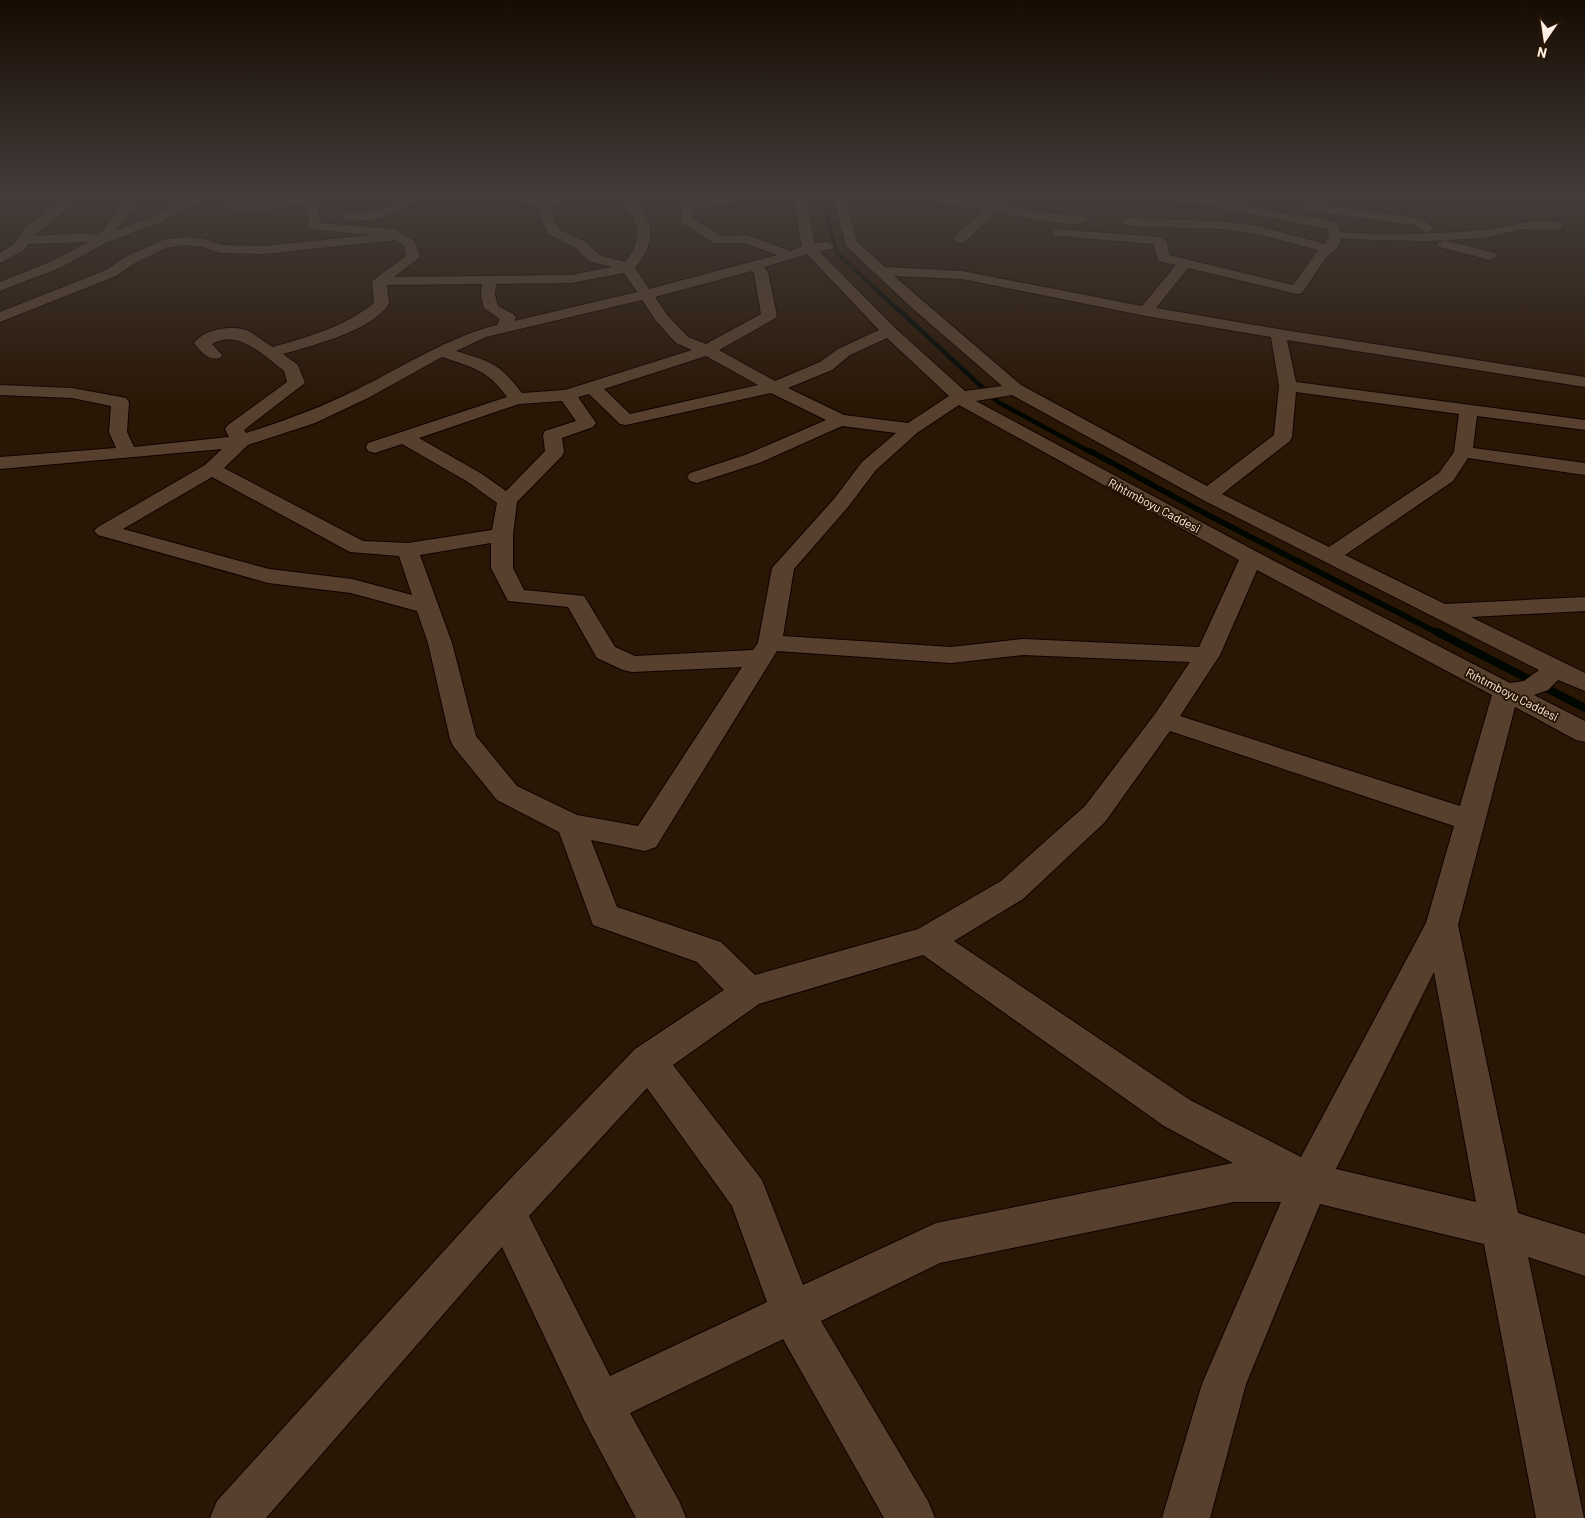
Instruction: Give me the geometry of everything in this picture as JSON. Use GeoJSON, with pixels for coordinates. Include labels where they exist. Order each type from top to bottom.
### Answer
{"type":"FeatureCollection","features":[{"type":"Feature","properties":{"kind":"street"},"geometry":{"type":"LineString","coordinates":[[0,287],[50,267]]}},
{"type":"Feature","properties":{"kind":"street"},"geometry":{"type":"LineString","coordinates":[[0,317],[54,297],[111,273],[120,267]]}},
{"type":"Feature","properties":{"kind":"street"},"geometry":{"type":"LineString","coordinates":[[379,281],[398,267]]}},
{"type":"Feature","properties":{"kind":"street"},"geometry":{"type":"LineString","coordinates":[[624,267],[628,268],[662,319],[682,340],[707,350],[774,387],[840,420],[911,429]]}},
{"type":"Feature","properties":{"kind":"street"},"geometry":{"type":"LineString","coordinates":[[0,463],[127,453],[241,441],[309,419],[362,394],[441,351],[481,334],[752,267]]}},
{"type":"Feature","properties":{"kind":"street"},"geometry":{"type":"LineString","coordinates":[[375,447],[517,399],[567,395],[707,350],[770,316],[760,272],[756,267]]}},
{"type":"Feature","properties":{"kind":"street","name":"Rıhtımboyu Caddesi"},"geometry":{"type":"LineString","coordinates":[[833,267],[889,331],[968,396],[990,418],[1251,558],[1535,682],[1585,733]]}},
{"type":"Feature","properties":{"kind":"street"},"geometry":{"type":"LineString","coordinates":[[876,267],[1009,390],[1208,495],[1440,611],[1535,682],[1585,683]]}},
{"type":"Feature","properties":{"kind":"street"},"geometry":{"type":"LineString","coordinates":[[1146,311],[1182,267]]}},
{"type":"Feature","properties":{"kind":"street"},"geometry":{"type":"LineString","coordinates":[[1201,267],[1297,290],[1313,267]]}},
{"type":"Feature","properties":{"kind":"street"},"geometry":{"type":"LineString","coordinates":[[379,281],[571,279],[628,268]]}},
{"type":"Feature","properties":{"kind":"street"},"geometry":{"type":"LineString","coordinates":[[880,270],[962,275],[1146,311],[1278,334],[1585,382]]}},
{"type":"Feature","properties":{"kind":"street"},"geometry":{"type":"LineString","coordinates":[[571,279],[571,313]]}},
{"type":"Feature","properties":{"kind":"street"},"geometry":{"type":"LineString","coordinates":[[489,280],[488,295],[491,308],[508,317],[504,329]]}},
{"type":"Feature","properties":{"kind":"street"},"geometry":{"type":"LineString","coordinates":[[271,352],[309,342],[373,314],[382,304],[379,281]]}},
{"type":"Feature","properties":{"kind":"street"},"geometry":{"type":"LineString","coordinates":[[0,287],[54,297]]}},
{"type":"Feature","properties":{"kind":"street"},"geometry":{"type":"LineString","coordinates":[[592,387],[626,420],[774,387],[826,366],[844,352],[889,331]]}},
{"type":"Feature","properties":{"kind":"street"},"geometry":{"type":"LineString","coordinates":[[214,355],[202,343],[217,334],[241,334],[271,352],[292,369],[296,383],[234,429],[241,441]]}},
{"type":"Feature","properties":{"kind":"street"},"geometry":{"type":"LineString","coordinates":[[1208,495],[1283,437],[1288,386],[1278,334]]}},
{"type":"Feature","properties":{"kind":"street"},"geometry":{"type":"LineString","coordinates":[[441,351],[486,366],[502,378],[517,399]]}},
{"type":"Feature","properties":{"kind":"street"},"geometry":{"type":"LineString","coordinates":[[1288,386],[1585,425]]}},
{"type":"Feature","properties":{"kind":"street"},"geometry":{"type":"LineString","coordinates":[[0,390],[72,393],[120,402],[118,432],[127,453]]}},
{"type":"Feature","properties":{"kind":"street"},"geometry":{"type":"LineString","coordinates":[[408,550],[440,643],[463,739],[507,793],[572,826],[645,839],[766,651],[783,568],[841,503],[869,466],[911,429],[968,396],[1009,390]]}},
{"type":"Feature","properties":{"kind":"street"},"geometry":{"type":"LineString","coordinates":[[567,395],[587,423],[552,435],[555,452],[508,501],[502,535],[502,568],[516,596],[576,601],[606,652],[632,664],[766,651],[951,655],[1023,647],[1208,656]]}},
{"type":"Feature","properties":{"kind":"street"},"geometry":{"type":"LineString","coordinates":[[1329,556],[1446,477],[1463,452],[1468,409]]}},
{"type":"Feature","properties":{"kind":"street"},"geometry":{"type":"LineString","coordinates":[[697,477],[736,466],[785,446],[840,420]]}},
{"type":"Feature","properties":{"kind":"street"},"geometry":{"type":"LineString","coordinates":[[404,437],[475,478],[508,501]]}},
{"type":"Feature","properties":{"kind":"street"},"geometry":{"type":"LineString","coordinates":[[241,441],[212,469],[105,531],[268,576],[352,586],[426,606]]}},
{"type":"Feature","properties":{"kind":"street"},"geometry":{"type":"LineString","coordinates":[[1463,452],[1585,469]]}},
{"type":"Feature","properties":{"kind":"street"},"geometry":{"type":"LineString","coordinates":[[212,469],[358,548],[408,550],[502,535]]}},
{"type":"Feature","properties":{"kind":"street"},"geometry":{"type":"LineString","coordinates":[[234,1518],[506,1212],[648,1061],[749,992],[927,940],[1012,890],[1095,814],[1208,656],[1251,558]]}},
{"type":"Feature","properties":{"kind":"street"},"geometry":{"type":"LineString","coordinates":[[1440,611],[1585,604]]}},
{"type":"Feature","properties":{"kind":"street"},"geometry":{"type":"LineString","coordinates":[[1186,1518],[1224,1384],[1309,1182],[1442,926],[1472,821],[1535,682]]}},
{"type":"Feature","properties":{"kind":"street"},"geometry":{"type":"LineString","coordinates":[[1164,720],[1472,821]]}},
{"type":"Feature","properties":{"kind":"street"},"geometry":{"type":"LineString","coordinates":[[572,826],[604,916],[710,952],[749,992]]}},
{"type":"Feature","properties":{"kind":"street"},"geometry":{"type":"LineString","coordinates":[[1442,926],[1500,1228],[1560,1518]]}},
{"type":"Feature","properties":{"kind":"street"},"geometry":{"type":"LineString","coordinates":[[927,940],[1177,1113],[1309,1182]]}},
{"type":"Feature","properties":{"kind":"street"},"geometry":{"type":"LineString","coordinates":[[648,1061],[748,1194],[792,1313],[911,1518]]}},
{"type":"Feature","properties":{"kind":"street"},"geometry":{"type":"LineString","coordinates":[[600,1404],[936,1244],[1234,1182],[1309,1182],[1500,1228],[1585,1255]]}},
{"type":"Feature","properties":{"kind":"street"},"geometry":{"type":"LineString","coordinates":[[506,1212],[600,1404],[662,1518]]}},
{"type":"Feature","properties":{"kind":"waterway"},"geometry":{"type":"LineString","coordinates":[[852,267],[898,310]]}},
{"type":"Feature","properties":{"kind":"waterway"},"geometry":{"type":"LineString","coordinates":[[897,308],[998,402],[1092,453]]}},
{"type":"Feature","properties":{"kind":"waterway"},"geometry":{"type":"LineString","coordinates":[[1090,451],[1206,514],[1440,634]]}},
{"type":"Feature","properties":{"kind":"waterway"},"geometry":{"type":"LineString","coordinates":[[1437,632],[1585,708]]}}]}
